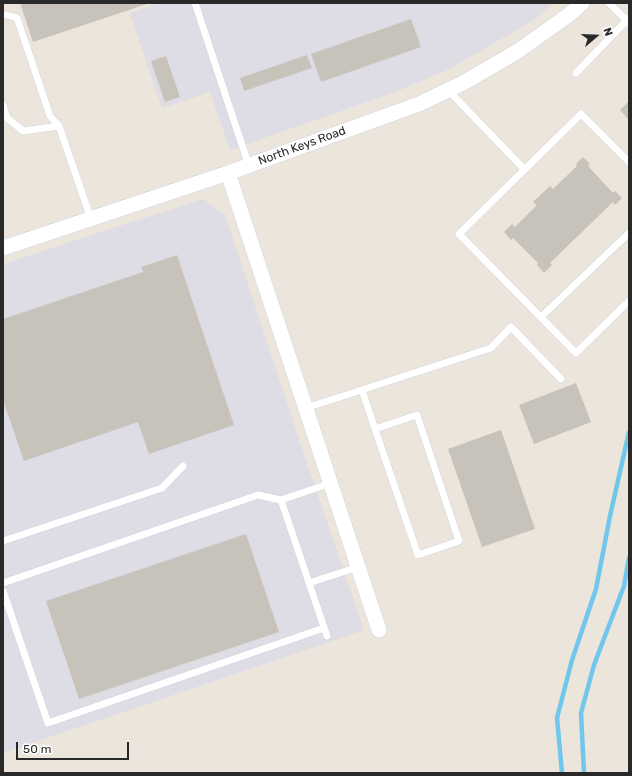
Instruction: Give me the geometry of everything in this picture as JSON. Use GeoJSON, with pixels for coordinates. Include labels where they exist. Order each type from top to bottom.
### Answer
{"type":"FeatureCollection","features":[{"type":"Feature","properties":{"kind":"street","name":"North Keys Road"},"geometry":{"type":"LineString","coordinates":[[3,248],[249,166],[419,104],[464,83],[518,51],[570,14],[582,3]]}},
{"type":"Feature","properties":{"kind":"street"},"geometry":{"type":"LineString","coordinates":[[228,173],[379,630]]}},
{"type":"Feature","properties":{"kind":"lane"},"geometry":{"type":"LineString","coordinates":[[196,3],[249,166]]}},
{"type":"Feature","properties":{"kind":"lane"},"geometry":{"type":"LineString","coordinates":[[576,73],[628,21],[609,3]]}},
{"type":"Feature","properties":{"kind":"lane"},"geometry":{"type":"LineString","coordinates":[[3,14],[17,18],[50,116],[59,126],[91,219]]}},
{"type":"Feature","properties":{"kind":"lane"},"geometry":{"type":"LineString","coordinates":[[448,90],[524,169]]}},
{"type":"Feature","properties":{"kind":"lane"},"geometry":{"type":"LineString","coordinates":[[3,105],[7,118],[23,131],[59,126]]}},
{"type":"Feature","properties":{"kind":"lane"},"geometry":{"type":"LineString","coordinates":[[629,162],[581,114],[459,234],[576,353],[629,301]]}},
{"type":"Feature","properties":{"kind":"lane"},"geometry":{"type":"LineString","coordinates":[[541,317],[629,233]]}},
{"type":"Feature","properties":{"kind":"lane"},"geometry":{"type":"LineString","coordinates":[[306,408],[491,348],[511,327],[561,379]]}},
{"type":"Feature","properties":{"kind":"lane"},"geometry":{"type":"LineString","coordinates":[[362,390],[375,430],[418,555],[459,541],[417,415],[375,430]]}},
{"type":"Feature","properties":{"kind":"lane"},"geometry":{"type":"LineString","coordinates":[[3,541],[162,488],[183,466]]}},
{"type":"Feature","properties":{"kind":"lane"},"geometry":{"type":"LineString","coordinates":[[3,583],[258,495],[281,500],[331,483]]}},
{"type":"Feature","properties":{"kind":"lane"},"geometry":{"type":"LineString","coordinates":[[281,500],[327,636]]}},
{"type":"Feature","properties":{"kind":"lane"},"geometry":{"type":"LineString","coordinates":[[309,582],[358,567]]}},
{"type":"Feature","properties":{"kind":"lane"},"geometry":{"type":"LineString","coordinates":[[3,591],[48,723],[324,628]]}},
{"type":"Feature","properties":{"kind":"shaded area"},"geometry":{"type":"Polygon","coordinates":[[[158,3],[553,3],[534,20],[447,70],[395,92],[230,150],[210,92],[162,108],[130,13],[158,3]]]}},
{"type":"Feature","properties":{"kind":"shaded area"},"geometry":{"type":"Polygon","coordinates":[[[203,199],[225,215],[305,458],[364,630],[3,753],[3,264],[203,199]]]}},
{"type":"Feature","properties":{"kind":"building"},"geometry":{"type":"Polygon","coordinates":[[[20,3],[150,3],[33,42],[20,3]]]}},
{"type":"Feature","properties":{"kind":"building"},"geometry":{"type":"Polygon","coordinates":[[[411,19],[421,47],[321,82],[311,54],[411,19]]]}},
{"type":"Feature","properties":{"kind":"building"},"geometry":{"type":"Polygon","coordinates":[[[307,55],[312,68],[244,91],[240,78],[307,55]]]}},
{"type":"Feature","properties":{"kind":"building"},"geometry":{"type":"Polygon","coordinates":[[[166,56],[180,97],[165,102],[151,61],[166,56]]]}},
{"type":"Feature","properties":{"kind":"building"},"geometry":{"type":"Polygon","coordinates":[[[629,101],[629,120],[620,110],[629,101]]]}},
{"type":"Feature","properties":{"kind":"building"},"geometry":{"type":"Polygon","coordinates":[[[583,157],[590,164],[588,166],[613,193],[615,191],[622,198],[615,205],[613,202],[550,263],[552,265],[544,273],[537,265],[538,263],[513,238],[511,240],[504,232],[512,224],[515,227],[537,205],[533,202],[550,186],[553,189],[577,166],[576,164],[583,157]]]}},
{"type":"Feature","properties":{"kind":"building"},"geometry":{"type":"Polygon","coordinates":[[[177,255],[234,425],[149,454],[138,422],[24,461],[3,400],[3,319],[143,272],[141,267],[177,255]]]}},
{"type":"Feature","properties":{"kind":"building"},"geometry":{"type":"Polygon","coordinates":[[[576,383],[591,422],[534,444],[519,405],[576,383]]]}},
{"type":"Feature","properties":{"kind":"building"},"geometry":{"type":"Polygon","coordinates":[[[501,430],[535,529],[482,547],[448,449],[501,430]]]}},
{"type":"Feature","properties":{"kind":"building"},"geometry":{"type":"Polygon","coordinates":[[[246,534],[279,632],[79,699],[46,601],[246,534]]]}},
{"type":"Feature","properties":{"kind":"waterway"},"geometry":{"type":"LineString","coordinates":[[562,773],[557,718],[572,660],[596,589],[610,516],[629,432]]}},
{"type":"Feature","properties":{"kind":"waterway"},"geometry":{"type":"LineString","coordinates":[[584,773],[581,713],[594,665],[624,586],[629,558]]}}]}
